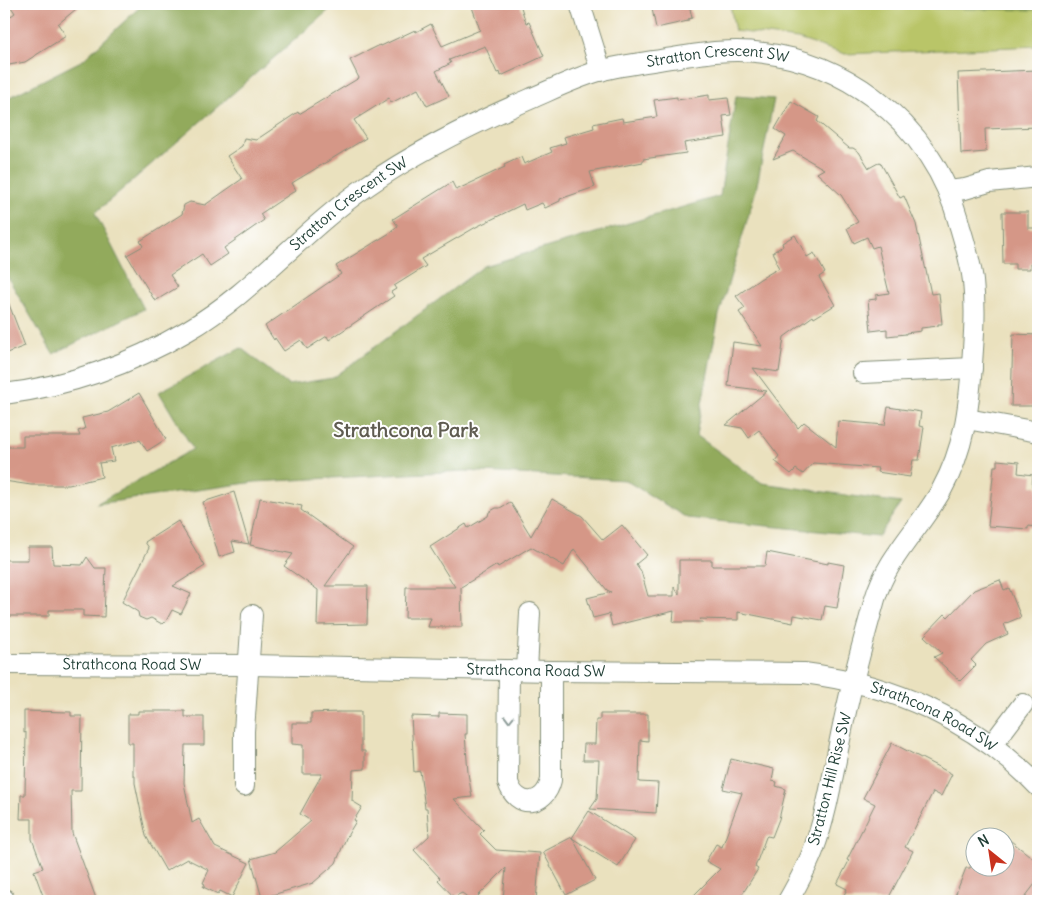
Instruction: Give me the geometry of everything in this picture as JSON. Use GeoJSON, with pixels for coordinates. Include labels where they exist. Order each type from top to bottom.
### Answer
{"type":"FeatureCollection","features":[{"type":"Feature","properties":{"kind":"street"},"geometry":{"type":"LineString","coordinates":[[580,4],[601,71]]}},
{"type":"Feature","properties":{"kind":"street","name":"Stratton Crescent SW"},"geometry":{"type":"LineString","coordinates":[[4,394],[52,386],[80,378],[161,346],[236,298],[319,223],[376,180],[425,150],[547,91],[601,71],[710,52],[737,50],[773,54],[816,66],[840,76],[885,106],[922,145],[936,167],[956,210],[972,276],[975,322],[967,419],[958,453],[941,490],[890,565],[880,584],[853,681]]}},
{"type":"Feature","properties":{"kind":"street"},"geometry":{"type":"LineString","coordinates":[[948,191],[966,189],[988,182],[1038,177]]}},
{"type":"Feature","properties":{"kind":"street"},"geometry":{"type":"LineString","coordinates":[[863,373],[972,368]]}},
{"type":"Feature","properties":{"kind":"street"},"geometry":{"type":"LineString","coordinates":[[967,419],[1038,432]]}},
{"type":"Feature","properties":{"kind":"street"},"geometry":{"type":"LineString","coordinates":[[530,613],[518,670],[508,782],[510,790],[522,800],[538,800],[550,788],[551,670]]}},
{"type":"Feature","properties":{"kind":"street"},"geometry":{"type":"LineString","coordinates":[[244,786],[244,730],[252,615]]}},
{"type":"Feature","properties":{"kind":"street","name":"Strathcona Road SW"},"geometry":{"type":"LineString","coordinates":[[4,664],[250,665],[804,673],[878,687],[918,702],[966,727],[992,744],[1038,786]]}},
{"type":"Feature","properties":{"kind":"street","name":"Stratton Hill Rise SW"},"geometry":{"type":"LineString","coordinates":[[788,901],[803,874],[820,829],[853,681]]}},
{"type":"Feature","properties":{"kind":"street"},"geometry":{"type":"LineString","coordinates":[[992,744],[1023,704]]}},
{"type":"Feature","properties":{"kind":"green space"},"geometry":{"type":"Polygon","coordinates":[[[143,4],[336,4],[95,213],[144,309],[53,354],[4,271],[4,100],[83,60],[143,4]]]}},
{"type":"Feature","properties":{"kind":"green space"},"geometry":{"type":"Polygon","coordinates":[[[730,4],[1038,4],[1038,46],[845,54],[798,39],[735,31],[730,4]]]}},
{"type":"Feature","properties":{"kind":"green space"},"geometry":{"type":"Polygon","coordinates":[[[895,4],[1038,4],[1038,10],[923,8],[895,4]]]}},
{"type":"Feature","properties":{"kind":"green space"},"geometry":{"type":"Polygon","coordinates":[[[736,96],[774,99],[756,190],[719,315],[696,435],[762,483],[901,503],[878,537],[687,518],[625,480],[465,471],[255,482],[96,504],[193,449],[159,392],[241,348],[288,385],[333,378],[484,266],[720,196],[736,96]]]}},
{"type":"Feature","properties":{"kind":"building"},"geometry":{"type":"Polygon","coordinates":[[[9,4],[82,4],[58,24],[66,36],[25,62],[4,66],[4,21],[15,13],[9,4]]]}},
{"type":"Feature","properties":{"kind":"building"},"geometry":{"type":"Polygon","coordinates":[[[471,4],[520,4],[526,23],[529,22],[544,56],[501,76],[500,72],[497,73],[485,46],[449,60],[451,63],[436,71],[449,96],[427,106],[418,89],[391,103],[389,98],[354,120],[366,138],[292,183],[296,190],[260,214],[264,220],[224,248],[228,254],[210,266],[202,254],[170,275],[178,287],[155,301],[127,255],[143,246],[140,241],[182,214],[184,205],[190,202],[205,205],[242,179],[227,156],[242,146],[244,138],[256,140],[298,112],[299,114],[359,78],[350,60],[380,45],[415,30],[416,32],[431,24],[442,46],[480,30],[471,4]]]}},
{"type":"Feature","properties":{"kind":"building"},"geometry":{"type":"Polygon","coordinates":[[[651,4],[689,4],[692,18],[688,19],[688,21],[656,28],[651,4]]]}},
{"type":"Feature","properties":{"kind":"building"},"geometry":{"type":"Polygon","coordinates":[[[1038,70],[1038,127],[985,129],[986,152],[961,154],[958,73],[1038,70]]]}},
{"type":"Feature","properties":{"kind":"building"},"geometry":{"type":"Polygon","coordinates":[[[709,95],[709,100],[728,98],[731,115],[723,116],[726,137],[684,143],[686,153],[643,159],[643,162],[590,172],[595,187],[560,199],[560,201],[545,208],[542,203],[525,210],[523,204],[476,227],[421,259],[426,266],[394,286],[396,289],[391,292],[394,296],[329,340],[327,336],[307,349],[301,340],[284,351],[265,326],[341,274],[336,266],[393,231],[398,226],[393,219],[452,182],[456,190],[505,167],[504,165],[521,157],[524,164],[552,152],[550,148],[566,143],[564,137],[594,128],[593,124],[622,118],[623,122],[657,117],[654,100],[677,97],[677,100],[709,95]]]}},
{"type":"Feature","properties":{"kind":"building"},"geometry":{"type":"Polygon","coordinates":[[[791,101],[819,117],[817,121],[849,148],[859,152],[869,168],[880,162],[900,198],[904,196],[916,224],[931,294],[939,293],[942,324],[921,328],[921,331],[887,336],[887,329],[871,331],[868,300],[876,299],[876,295],[889,293],[878,246],[872,248],[867,237],[854,243],[847,228],[858,222],[841,195],[817,173],[824,169],[793,151],[773,159],[786,136],[775,129],[791,101]]]}},
{"type":"Feature","properties":{"kind":"building"},"geometry":{"type":"Polygon","coordinates":[[[1002,212],[1028,212],[1028,228],[1038,228],[1038,264],[1030,264],[1030,269],[1015,269],[1015,264],[1003,264],[1002,212]]]}},
{"type":"Feature","properties":{"kind":"building"},"geometry":{"type":"Polygon","coordinates":[[[795,235],[807,257],[814,253],[825,273],[819,277],[835,305],[814,318],[813,316],[784,337],[779,372],[753,368],[798,428],[804,422],[836,447],[838,421],[885,425],[888,407],[921,412],[919,426],[924,427],[919,460],[913,460],[910,477],[877,472],[878,468],[813,463],[803,474],[796,469],[791,474],[775,461],[779,456],[759,430],[749,438],[742,428],[726,425],[767,391],[728,386],[733,342],[762,346],[739,312],[745,308],[736,296],[779,268],[773,252],[783,246],[782,243],[795,235]]]}},
{"type":"Feature","properties":{"kind":"building"},"geometry":{"type":"Polygon","coordinates":[[[4,294],[25,346],[4,354],[4,294]]]}},
{"type":"Feature","properties":{"kind":"building"},"geometry":{"type":"Polygon","coordinates":[[[1013,334],[1038,335],[1036,406],[1011,406],[1013,334]]]}},
{"type":"Feature","properties":{"kind":"building"},"geometry":{"type":"Polygon","coordinates":[[[139,393],[166,439],[147,451],[140,440],[111,448],[114,461],[99,463],[102,477],[69,485],[31,485],[4,481],[4,447],[23,447],[23,436],[80,436],[78,431],[85,429],[82,418],[108,412],[139,393]]]}},
{"type":"Feature","properties":{"kind":"building"},"geometry":{"type":"Polygon","coordinates":[[[997,460],[1019,462],[1018,473],[1033,475],[1032,486],[1038,486],[1038,527],[1028,526],[1028,529],[988,526],[994,466],[997,466],[997,460]]]}},
{"type":"Feature","properties":{"kind":"building"},"geometry":{"type":"Polygon","coordinates":[[[234,492],[249,544],[232,541],[235,552],[219,557],[203,502],[234,492]]]}},
{"type":"Feature","properties":{"kind":"building"},"geometry":{"type":"Polygon","coordinates":[[[260,498],[302,506],[301,510],[353,547],[325,586],[368,586],[367,624],[317,625],[318,590],[284,566],[293,554],[250,545],[260,498]]]}},
{"type":"Feature","properties":{"kind":"building"},"geometry":{"type":"Polygon","coordinates":[[[552,499],[582,516],[603,540],[622,525],[647,555],[636,564],[641,571],[648,596],[674,596],[674,587],[679,594],[679,560],[712,560],[712,566],[765,566],[767,552],[828,564],[828,562],[844,565],[837,608],[825,606],[822,620],[794,615],[793,623],[738,612],[738,620],[700,619],[703,622],[673,622],[674,611],[612,626],[609,614],[593,618],[587,598],[611,592],[607,590],[574,549],[564,566],[531,547],[461,587],[462,627],[428,627],[431,618],[405,618],[406,587],[455,587],[430,547],[466,524],[468,528],[488,516],[489,512],[510,502],[531,536],[552,499]]]}},
{"type":"Feature","properties":{"kind":"building"},"geometry":{"type":"Polygon","coordinates":[[[178,521],[205,566],[173,586],[191,594],[181,614],[172,610],[165,623],[162,624],[151,618],[146,620],[139,617],[138,612],[122,602],[149,548],[145,542],[178,521]]]}},
{"type":"Feature","properties":{"kind":"building"},"geometry":{"type":"Polygon","coordinates":[[[28,547],[52,547],[53,564],[82,565],[87,557],[95,568],[106,568],[104,617],[83,616],[83,610],[49,610],[49,616],[4,616],[4,560],[28,560],[28,547]]]}},
{"type":"Feature","properties":{"kind":"building"},"geometry":{"type":"Polygon","coordinates":[[[1000,580],[1004,590],[1009,588],[1021,617],[1004,624],[1008,634],[986,644],[971,660],[976,665],[960,681],[934,657],[942,653],[924,636],[945,614],[948,617],[974,590],[1000,580]]]}},
{"type":"Feature","properties":{"kind":"building"},"geometry":{"type":"Polygon","coordinates":[[[24,711],[71,712],[71,716],[82,716],[81,791],[71,791],[72,833],[97,901],[45,901],[34,871],[43,868],[32,839],[32,819],[20,819],[21,795],[25,795],[26,732],[24,733],[24,711]]]}},
{"type":"Feature","properties":{"kind":"building"},"geometry":{"type":"Polygon","coordinates":[[[138,711],[185,711],[185,717],[204,717],[204,745],[185,745],[184,783],[192,823],[199,819],[215,847],[249,863],[232,897],[220,891],[218,894],[203,887],[209,870],[187,859],[166,871],[146,836],[135,776],[133,776],[133,743],[128,743],[128,714],[138,714],[138,711]]]}},
{"type":"Feature","properties":{"kind":"building"},"geometry":{"type":"Polygon","coordinates":[[[361,712],[361,751],[365,751],[365,769],[353,770],[352,801],[362,807],[354,820],[356,821],[346,838],[336,863],[313,883],[262,898],[251,859],[275,852],[311,821],[300,814],[322,774],[303,774],[303,745],[292,744],[292,723],[311,723],[311,713],[361,712]]]}},
{"type":"Feature","properties":{"kind":"building"},"geometry":{"type":"Polygon","coordinates":[[[439,713],[467,714],[467,734],[465,734],[472,797],[454,799],[484,830],[480,834],[496,850],[540,853],[536,901],[503,899],[506,868],[473,901],[462,893],[454,897],[438,880],[440,878],[414,850],[429,836],[427,808],[425,808],[420,771],[414,772],[411,716],[439,717],[439,713]]]}},
{"type":"Feature","properties":{"kind":"building"},"geometry":{"type":"Polygon","coordinates":[[[600,714],[648,714],[648,741],[640,740],[639,782],[658,783],[656,813],[590,809],[597,799],[599,760],[583,760],[584,744],[595,744],[596,720],[600,720],[600,714]]]}},
{"type":"Feature","properties":{"kind":"building"},"geometry":{"type":"Polygon","coordinates":[[[892,743],[952,774],[941,796],[933,792],[905,847],[913,851],[887,901],[841,901],[847,889],[837,884],[875,804],[863,798],[892,743]]]}},
{"type":"Feature","properties":{"kind":"building"},"geometry":{"type":"Polygon","coordinates":[[[731,759],[774,769],[772,781],[777,782],[776,786],[786,789],[779,819],[772,837],[766,837],[755,867],[758,869],[738,901],[688,901],[720,869],[706,861],[716,844],[722,847],[742,793],[723,789],[731,759]]]}},
{"type":"Feature","properties":{"kind":"building"},"geometry":{"type":"Polygon","coordinates":[[[589,811],[635,840],[618,867],[572,838],[589,811]]]}},
{"type":"Feature","properties":{"kind":"building"},"geometry":{"type":"Polygon","coordinates":[[[572,837],[595,880],[566,895],[543,852],[572,837]]]}},
{"type":"Feature","properties":{"kind":"building"},"geometry":{"type":"Polygon","coordinates":[[[1014,843],[1038,862],[1038,880],[1022,901],[953,901],[964,873],[964,878],[1014,878],[1014,843]]]}},
{"type":"Feature","properties":{"kind":"district","name":"Strathcona Park"},"geometry":{"type":"Point","coordinates":[406,430]}}]}
